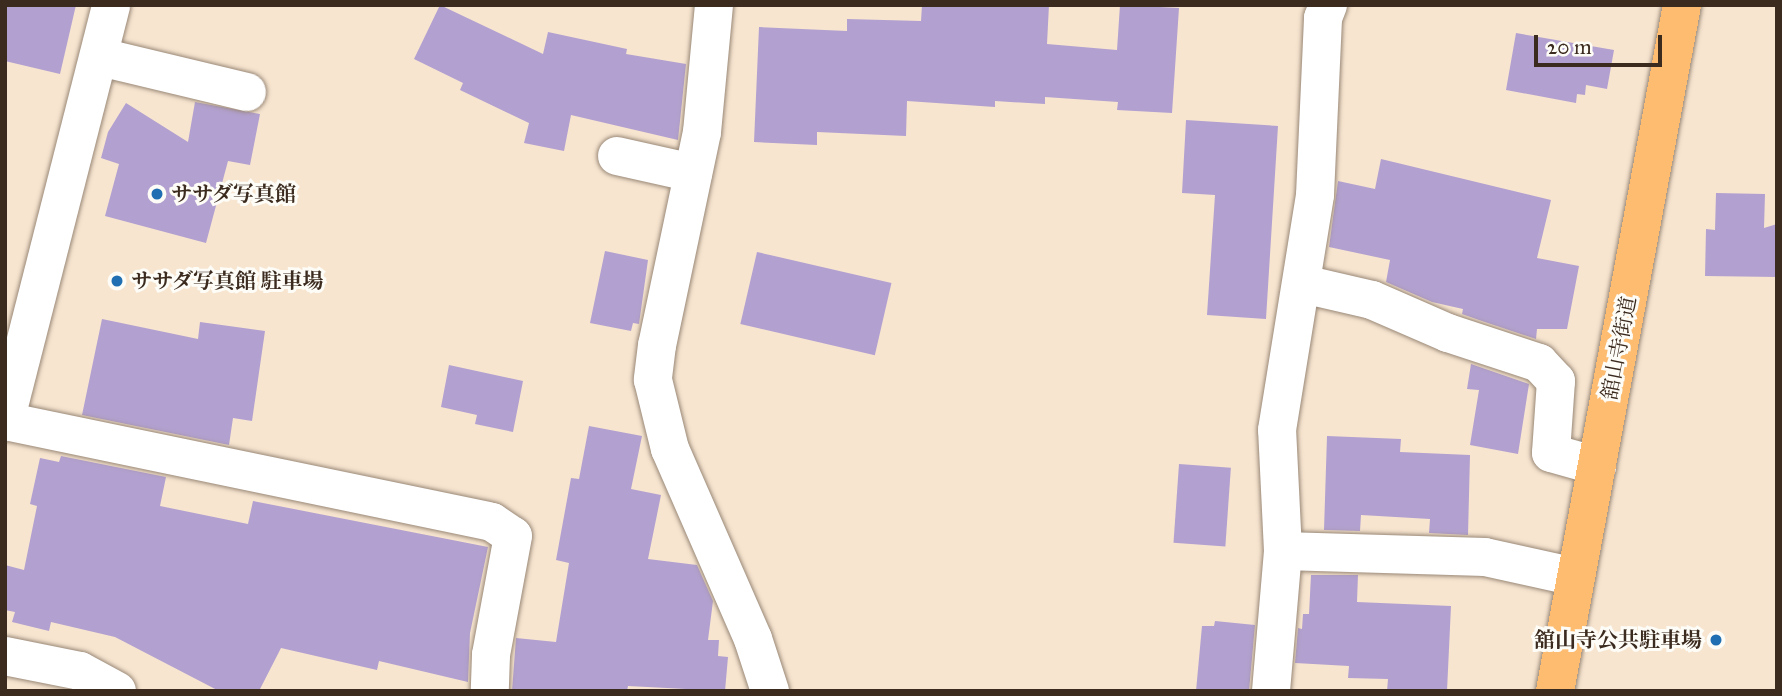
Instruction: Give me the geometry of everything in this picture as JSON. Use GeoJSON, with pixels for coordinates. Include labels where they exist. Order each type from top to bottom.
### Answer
{"type":"FeatureCollection","features":[{"type":"Feature","properties":{"kind":"main road","name":"舘山寺街道"},"geometry":{"type":"LineString","coordinates":[[1555,691],[1682,5]]}},
{"type":"Feature","properties":{"kind":"street"},"geometry":{"type":"LineString","coordinates":[[111,5],[100,57],[5,421],[492,522],[513,536],[491,655],[490,691]]}},
{"type":"Feature","properties":{"kind":"street"},"geometry":{"type":"LineString","coordinates":[[714,5],[708,86],[657,345],[657,403],[670,449],[753,639],[771,691]]}},
{"type":"Feature","properties":{"kind":"street"},"geometry":{"type":"LineString","coordinates":[[1271,691],[1283,551],[1278,430],[1315,195],[1323,18],[1328,5]]}},
{"type":"Feature","properties":{"kind":"street"},"geometry":{"type":"LineString","coordinates":[[100,57],[247,92]]}},
{"type":"Feature","properties":{"kind":"street"},"geometry":{"type":"LineString","coordinates":[[617,156],[693,173]]}},
{"type":"Feature","properties":{"kind":"street"},"geometry":{"type":"LineString","coordinates":[[1303,284],[1372,300],[1448,333],[1539,363],[1556,380],[1551,453],[1597,466]]}},
{"type":"Feature","properties":{"kind":"street"},"geometry":{"type":"LineString","coordinates":[[1283,551],[1485,557],[1576,577]]}},
{"type":"Feature","properties":{"kind":"street"},"geometry":{"type":"LineString","coordinates":[[5,656],[80,671],[117,691]]}},
{"type":"Feature","properties":{"kind":"building"},"geometry":{"type":"Polygon","coordinates":[[[5,5],[76,5],[60,74],[5,61],[5,5]]]}},
{"type":"Feature","properties":{"kind":"building"},"geometry":{"type":"Polygon","coordinates":[[[440,5],[543,54],[548,32],[627,49],[626,54],[686,64],[678,140],[571,115],[564,151],[524,143],[529,123],[460,90],[463,83],[414,59],[440,5]]]}},
{"type":"Feature","properties":{"kind":"building"},"geometry":{"type":"Polygon","coordinates":[[[922,5],[1049,5],[1047,44],[1117,50],[1120,5],[1179,8],[1172,113],[1117,110],[1118,102],[1045,97],[1045,104],[995,101],[995,107],[907,101],[906,136],[817,132],[817,145],[754,142],[759,27],[847,31],[847,19],[921,21],[922,5]]]}},
{"type":"Feature","properties":{"kind":"building"},"geometry":{"type":"Polygon","coordinates":[[[1516,33],[1614,50],[1607,89],[1586,85],[1585,95],[1577,94],[1576,103],[1506,90],[1516,33]]]}},
{"type":"Feature","properties":{"kind":"building"},"geometry":{"type":"Polygon","coordinates":[[[195,102],[260,114],[250,165],[228,161],[206,243],[105,216],[119,164],[101,158],[108,132],[126,103],[188,142],[195,102]]]}},
{"type":"Feature","properties":{"kind":"building"},"geometry":{"type":"Polygon","coordinates":[[[1186,120],[1278,126],[1266,319],[1207,315],[1215,195],[1182,193],[1186,120]]]}},
{"type":"Feature","properties":{"kind":"building"},"geometry":{"type":"Polygon","coordinates":[[[1381,159],[1551,200],[1537,258],[1579,266],[1567,329],[1537,329],[1536,339],[1479,320],[1462,314],[1463,309],[1432,302],[1386,282],[1390,260],[1329,247],[1338,181],[1375,189],[1381,159]]]}},
{"type":"Feature","properties":{"kind":"building"},"geometry":{"type":"Polygon","coordinates":[[[1716,193],[1765,194],[1764,228],[1777,224],[1777,277],[1705,276],[1706,229],[1715,230],[1716,193]]]}},
{"type":"Feature","properties":{"kind":"building"},"geometry":{"type":"Polygon","coordinates":[[[605,251],[648,260],[639,324],[633,323],[631,331],[590,323],[605,251]]]}},
{"type":"Feature","properties":{"kind":"building"},"geometry":{"type":"Polygon","coordinates":[[[757,252],[891,283],[875,355],[740,324],[757,252]]]}},
{"type":"Feature","properties":{"kind":"building"},"geometry":{"type":"Polygon","coordinates":[[[102,319],[198,339],[200,322],[265,331],[252,421],[233,418],[229,445],[82,415],[102,319]]]}},
{"type":"Feature","properties":{"kind":"building"},"geometry":{"type":"Polygon","coordinates":[[[1471,364],[1529,384],[1518,454],[1470,445],[1479,390],[1467,389],[1471,364]]]}},
{"type":"Feature","properties":{"kind":"building"},"geometry":{"type":"Polygon","coordinates":[[[449,365],[523,381],[513,432],[475,424],[477,415],[441,407],[449,365]]]}},
{"type":"Feature","properties":{"kind":"building"},"geometry":{"type":"Polygon","coordinates":[[[589,426],[642,436],[631,489],[661,495],[648,559],[697,565],[713,601],[708,640],[719,640],[718,656],[728,657],[725,691],[628,686],[627,691],[512,691],[516,638],[556,642],[569,563],[556,560],[571,478],[579,479],[589,426]]]}},
{"type":"Feature","properties":{"kind":"building"},"geometry":{"type":"Polygon","coordinates":[[[1327,436],[1401,439],[1400,452],[1470,455],[1468,535],[1429,533],[1430,519],[1361,515],[1360,531],[1324,530],[1327,436]]]}},
{"type":"Feature","properties":{"kind":"building"},"geometry":{"type":"Polygon","coordinates":[[[61,456],[166,477],[160,506],[248,524],[253,501],[488,547],[470,633],[468,682],[379,661],[377,670],[281,648],[259,691],[219,691],[115,637],[51,622],[49,631],[12,622],[15,612],[5,610],[5,565],[24,570],[37,506],[30,504],[40,458],[59,462],[61,456]]]}},
{"type":"Feature","properties":{"kind":"building"},"geometry":{"type":"Polygon","coordinates":[[[1179,464],[1231,468],[1225,546],[1173,543],[1179,464]]]}},
{"type":"Feature","properties":{"kind":"building"},"geometry":{"type":"Polygon","coordinates":[[[1311,575],[1358,575],[1357,602],[1451,606],[1447,691],[1387,691],[1388,679],[1348,678],[1349,666],[1295,663],[1298,628],[1302,629],[1303,614],[1309,614],[1311,575]]]}},
{"type":"Feature","properties":{"kind":"building"},"geometry":{"type":"Polygon","coordinates":[[[1215,621],[1255,625],[1249,691],[1196,691],[1202,626],[1214,626],[1215,621]]]}},
{"type":"Feature","properties":{"kind":"place","name":"ササダ写真館"},"geometry":{"type":"Point","coordinates":[157,194]}},
{"type":"Feature","properties":{"kind":"place","name":"ササダ写真館 駐車場"},"geometry":{"type":"Point","coordinates":[117,281]}},
{"type":"Feature","properties":{"kind":"place","name":"舘山寺公共駐車場"},"geometry":{"type":"Point","coordinates":[1716,640]}}]}
